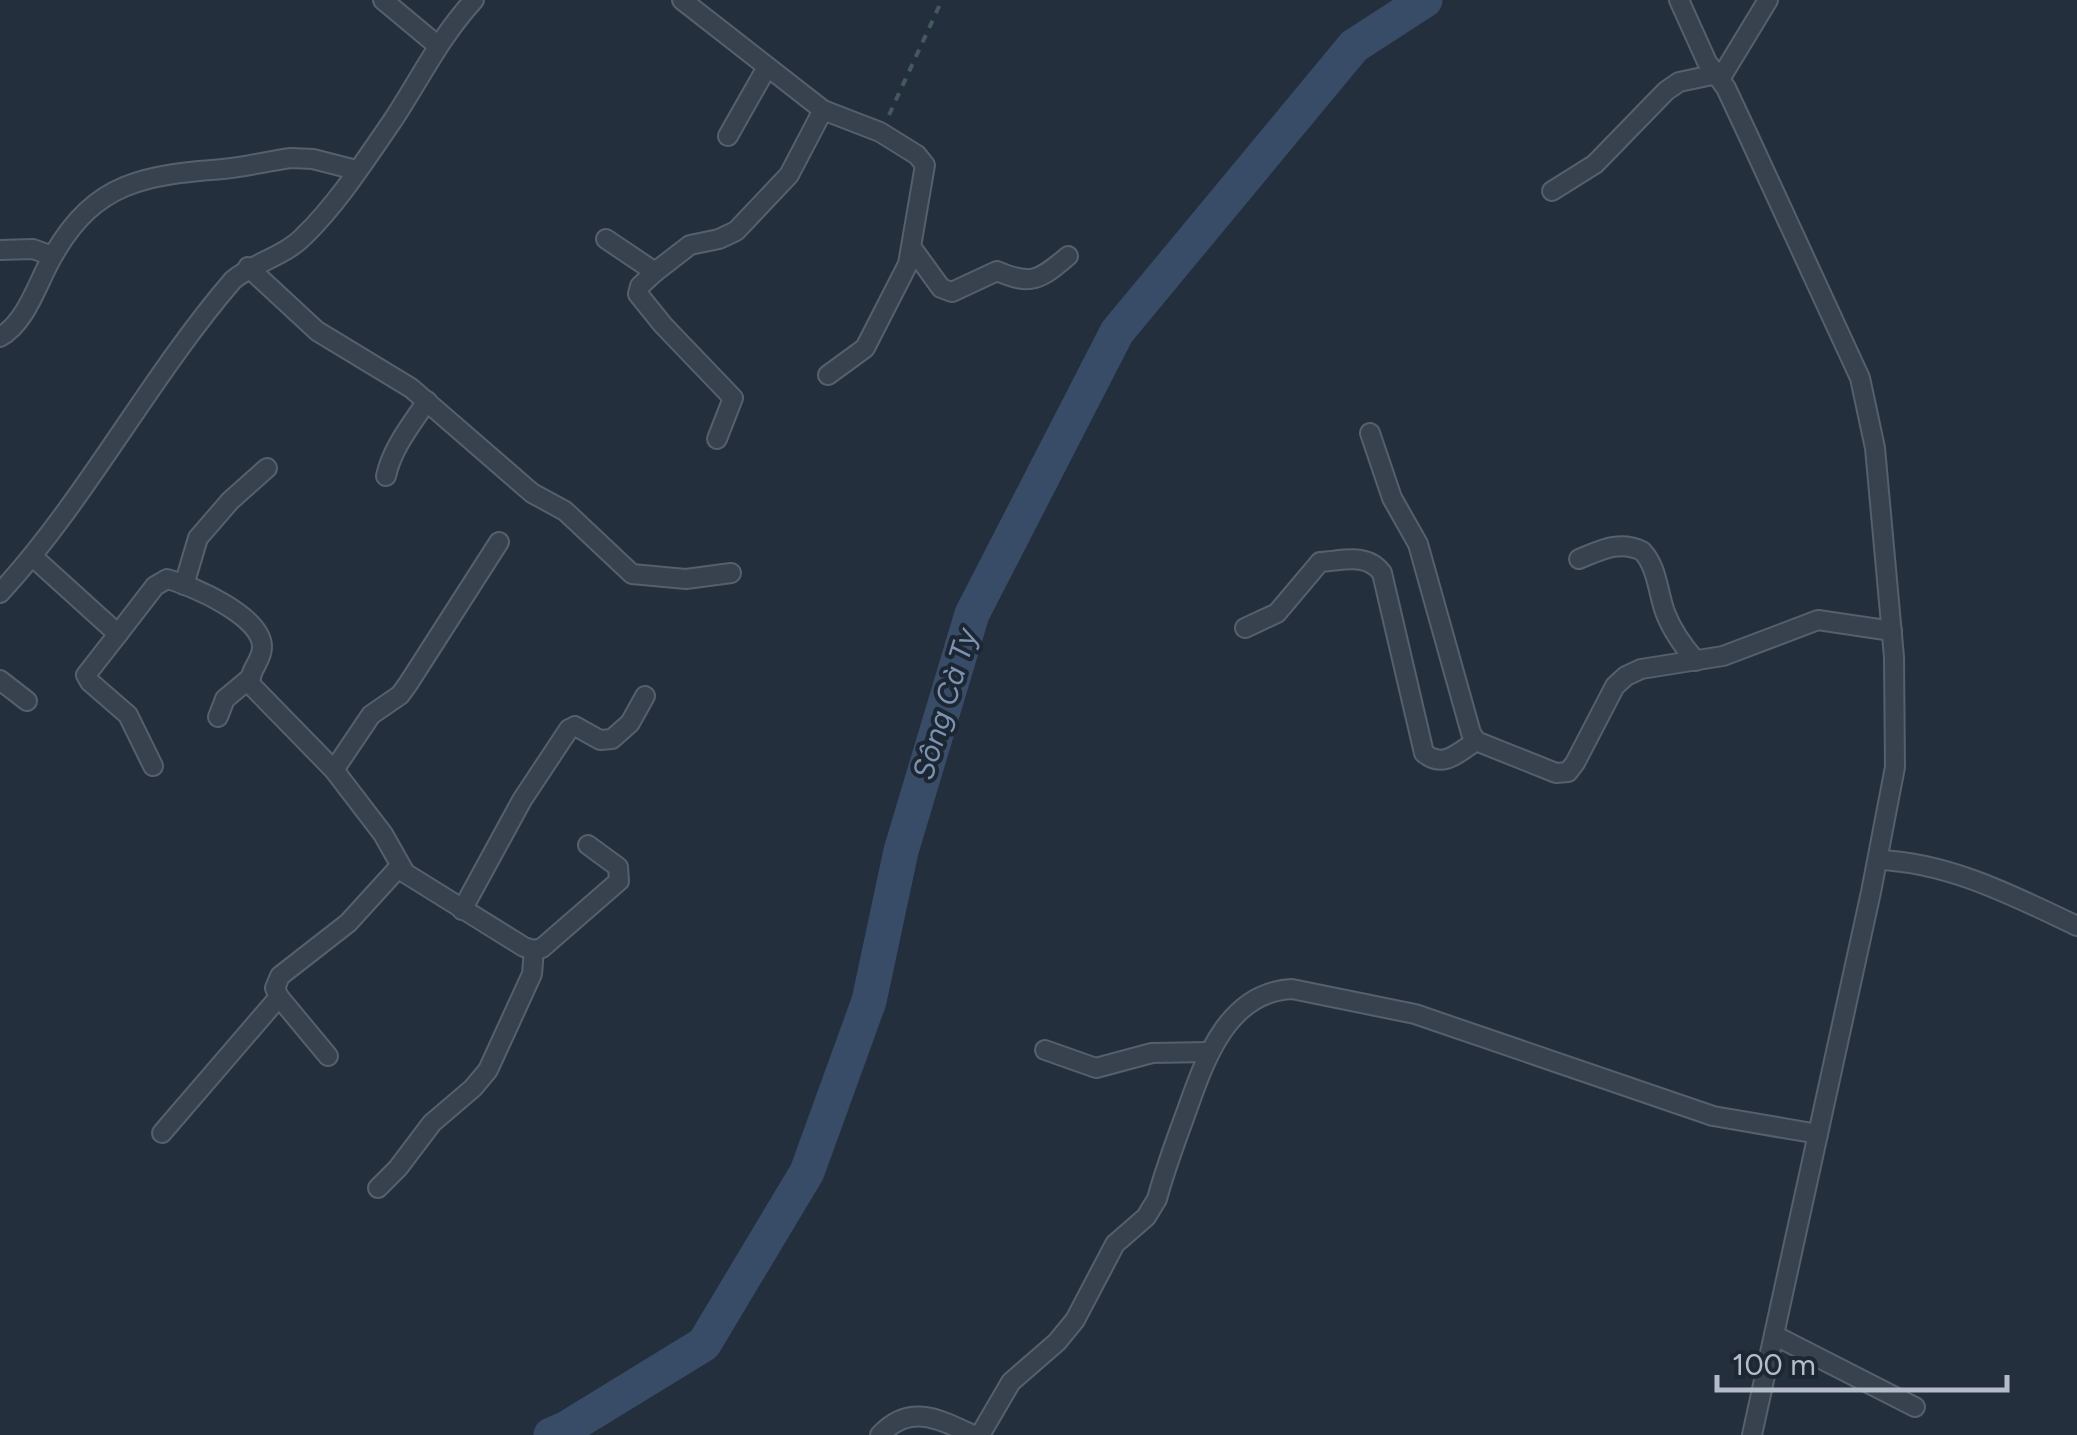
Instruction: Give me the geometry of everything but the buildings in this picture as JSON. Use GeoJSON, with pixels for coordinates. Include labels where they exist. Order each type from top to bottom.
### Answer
{"type":"FeatureCollection","features":[{"type":"Feature","properties":{"kind":"street"},"geometry":{"type":"LineString","coordinates":[[383,0],[437,45]]}},
{"type":"Feature","properties":{"kind":"street"},"geometry":{"type":"LineString","coordinates":[[0,592],[33,557],[210,307],[248,267],[304,237],[393,120],[437,45],[474,0]]}},
{"type":"Feature","properties":{"kind":"street"},"geometry":{"type":"LineString","coordinates":[[682,0],[823,110],[880,132],[917,155],[925,165],[908,264],[865,348],[828,375]]}},
{"type":"Feature","properties":{"kind":"street"},"geometry":{"type":"LineString","coordinates":[[1679,0],[1854,360],[1875,448],[1892,631],[1897,751],[1878,860],[1752,1435]]}},
{"type":"Feature","properties":{"kind":"street"},"geometry":{"type":"LineString","coordinates":[[1552,191],[1606,153],[1666,91],[1679,82],[1718,76],[1768,0]]}},
{"type":"Feature","properties":{"kind":"street"},"geometry":{"type":"LineString","coordinates":[[728,136],[766,69]]}},
{"type":"Feature","properties":{"kind":"street"},"geometry":{"type":"LineString","coordinates":[[717,439],[733,398],[662,325],[638,294],[640,286],[690,246],[736,231],[789,175],[823,110]]}},
{"type":"Feature","properties":{"kind":"street"},"geometry":{"type":"LineString","coordinates":[[0,336],[17,321],[65,235],[107,196],[142,179],[291,158],[313,159],[356,170]]}},
{"type":"Feature","properties":{"kind":"street"},"geometry":{"type":"LineString","coordinates":[[606,239],[654,272]]}},
{"type":"Feature","properties":{"kind":"street"},"geometry":{"type":"LineString","coordinates":[[912,248],[941,288],[952,292],[997,271],[1018,280],[1031,280],[1068,256]]}},
{"type":"Feature","properties":{"kind":"street"},"geometry":{"type":"LineString","coordinates":[[0,250],[33,249],[52,256]]}},
{"type":"Feature","properties":{"kind":"street"},"geometry":{"type":"LineString","coordinates":[[248,267],[317,331],[427,400],[532,494],[565,511],[632,574],[686,579],[731,573]]}},
{"type":"Feature","properties":{"kind":"street"},"geometry":{"type":"LineString","coordinates":[[386,476],[394,452],[427,400]]}},
{"type":"Feature","properties":{"kind":"street"},"geometry":{"type":"LineString","coordinates":[[1370,433],[1392,498],[1418,544],[1476,741]]}},
{"type":"Feature","properties":{"kind":"street"},"geometry":{"type":"LineString","coordinates":[[184,584],[198,538],[230,500],[268,468]]}},
{"type":"Feature","properties":{"kind":"street"},"geometry":{"type":"LineString","coordinates":[[334,770],[363,724],[408,684],[498,542]]}},
{"type":"Feature","properties":{"kind":"street"},"geometry":{"type":"LineString","coordinates":[[1579,559],[1610,546],[1642,550],[1652,568],[1667,618],[1696,661]]}},
{"type":"Feature","properties":{"kind":"street"},"geometry":{"type":"LineString","coordinates":[[33,557],[118,634]]}},
{"type":"Feature","properties":{"kind":"street"},"geometry":{"type":"LineString","coordinates":[[1245,628],[1277,613],[1320,562],[1364,559],[1375,563],[1382,573],[1424,753],[1433,760],[1446,760],[1476,741]]}},
{"type":"Feature","properties":{"kind":"street"},"geometry":{"type":"LineString","coordinates":[[153,766],[128,715],[86,674],[167,579],[219,600],[258,633],[263,644],[250,679],[225,699],[218,717]]}},
{"type":"Feature","properties":{"kind":"street"},"geometry":{"type":"LineString","coordinates":[[1476,741],[1564,774],[1576,764],[1603,706],[1626,676],[1641,669],[1748,648],[1818,620],[1892,631]]}},
{"type":"Feature","properties":{"kind":"street"},"geometry":{"type":"LineString","coordinates":[[250,679],[251,685],[334,770],[383,834],[400,866],[426,888],[534,950],[542,948],[619,881],[618,867],[588,845]]}},
{"type":"Feature","properties":{"kind":"street"},"geometry":{"type":"LineString","coordinates":[[0,680],[27,700]]}},
{"type":"Feature","properties":{"kind":"street"},"geometry":{"type":"LineString","coordinates":[[462,910],[522,800],[569,729],[576,726],[600,740],[612,740],[630,723],[645,696]]}},
{"type":"Feature","properties":{"kind":"street"},"geometry":{"type":"LineString","coordinates":[[1878,860],[1902,861],[1966,876],[2077,926]]}},
{"type":"Feature","properties":{"kind":"street"},"geometry":{"type":"LineString","coordinates":[[328,1056],[275,988],[280,976],[348,924],[400,866]]}},
{"type":"Feature","properties":{"kind":"street"},"geometry":{"type":"LineString","coordinates":[[378,1188],[432,1122],[474,1088],[488,1070],[535,966],[534,950]]}},
{"type":"Feature","properties":{"kind":"street"},"geometry":{"type":"LineString","coordinates":[[880,1435],[894,1422],[914,1415],[936,1418],[976,1435],[1011,1382],[1057,1342],[1075,1320],[1116,1244],[1146,1217],[1156,1199],[1208,1052],[1222,1029],[1260,996],[1276,990],[1292,989],[1415,1014],[1713,1116],[1818,1134]]}},
{"type":"Feature","properties":{"kind":"street"},"geometry":{"type":"LineString","coordinates":[[162,1133],[279,997]]}},
{"type":"Feature","properties":{"kind":"street"},"geometry":{"type":"LineString","coordinates":[[1046,1050],[1096,1068],[1152,1053],[1208,1052]]}},
{"type":"Feature","properties":{"kind":"street"},"geometry":{"type":"LineString","coordinates":[[1774,1334],[1915,1408]]}},
{"type":"Feature","properties":{"kind":"path"},"geometry":{"type":"LineString","coordinates":[[880,132],[942,0]]}},
{"type":"Feature","properties":{"kind":"waterway","name":"Sông Cà Ty"},"geometry":{"type":"LineString","coordinates":[[551,1435],[704,1344],[807,1172],[869,1001],[901,851],[972,614],[1117,332],[1354,46],[1425,0]]}}]}
